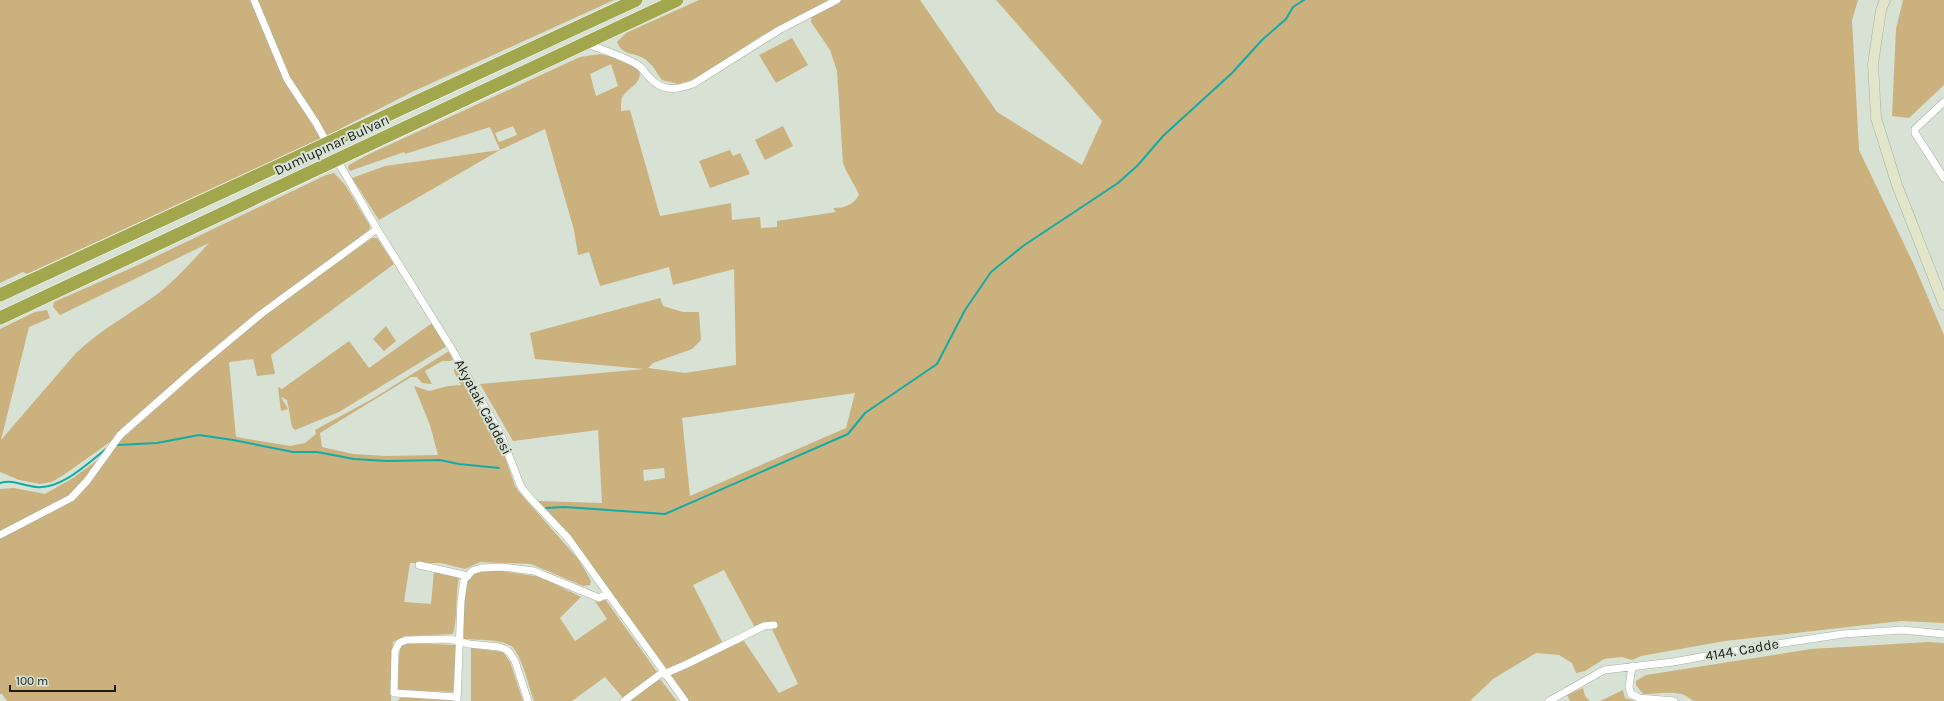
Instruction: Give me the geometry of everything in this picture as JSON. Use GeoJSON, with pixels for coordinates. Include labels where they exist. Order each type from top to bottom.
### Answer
{"type":"FeatureCollection","features":[{"type":"Feature","properties":{"kind":"highway","name":"Dumlupınar Bulvarı"},"geometry":{"type":"LineString","coordinates":[[0,295],[636,0]]}},
{"type":"Feature","properties":{"kind":"highway","name":"Dumlupınar Bulvarı"},"geometry":{"type":"LineString","coordinates":[[0,318],[677,0]]}},
{"type":"Feature","properties":{"kind":"street"},"geometry":{"type":"LineString","coordinates":[[254,0],[287,79],[316,122],[327,143]]}},
{"type":"Feature","properties":{"kind":"street"},"geometry":{"type":"LineString","coordinates":[[585,43],[637,64],[654,83],[661,87],[668,89],[680,88],[693,84],[779,30],[837,0]]}},
{"type":"Feature","properties":{"kind":"street"},"geometry":{"type":"LineString","coordinates":[[1884,0],[1881,10],[1873,64],[1876,118],[1897,185],[1944,304]]}},
{"type":"Feature","properties":{"kind":"street"},"geometry":{"type":"LineString","coordinates":[[1944,102],[1915,129],[1915,133],[1944,178]]}},
{"type":"Feature","properties":{"kind":"street","name":"Akyatak Caddesi"},"geometry":{"type":"LineString","coordinates":[[337,160],[377,229],[450,346],[501,435],[521,487],[568,538],[685,701]]}},
{"type":"Feature","properties":{"kind":"street"},"geometry":{"type":"LineString","coordinates":[[0,535],[71,498],[87,481],[120,435],[195,369],[261,314],[377,229]]}},
{"type":"Feature","properties":{"kind":"street"},"geometry":{"type":"LineString","coordinates":[[419,565],[468,576]]}},
{"type":"Feature","properties":{"kind":"street"},"geometry":{"type":"LineString","coordinates":[[528,701],[510,653],[499,647],[459,641],[450,639],[406,640],[399,643],[395,651],[394,697],[457,699],[459,641],[461,601],[464,580],[472,571],[481,568],[502,567],[534,571],[599,598],[608,594]]}},
{"type":"Feature","properties":{"kind":"street"},"geometry":{"type":"LineString","coordinates":[[624,701],[664,673],[687,664],[764,626],[774,625]]}},
{"type":"Feature","properties":{"kind":"street","name":"4144. Cadde"},"geometry":{"type":"LineString","coordinates":[[1549,701],[1604,670],[1673,662],[1843,634],[1902,630],[1944,634]]}},
{"type":"Feature","properties":{"kind":"street"},"geometry":{"type":"LineString","coordinates":[[1632,666],[1629,687],[1631,694],[1639,698],[1674,701]]}},
{"type":"Feature","properties":{"kind":"street"},"geometry":{"type":"LineString","coordinates":[[1559,694],[1564,701]]}},
{"type":"Feature","properties":{"kind":"shaded area"},"geometry":{"type":"Polygon","coordinates":[[[0,0],[614,0],[412,92],[334,132],[27,274],[23,272],[0,283],[0,0]]]}},
{"type":"Feature","properties":{"kind":"shaded area"},"geometry":{"type":"Polygon","coordinates":[[[699,0],[834,0],[763,35],[695,79],[678,84],[662,80],[646,60],[628,53],[619,46],[617,42],[626,33],[699,0]]]}},
{"type":"Feature","properties":{"kind":"shaded area"},"geometry":{"type":"Polygon","coordinates":[[[842,0],[920,0],[997,112],[1082,165],[1102,121],[996,0],[1858,0],[1852,20],[1859,150],[1915,267],[1944,335],[1944,623],[1901,621],[1725,641],[1641,656],[1632,660],[1622,657],[1604,659],[1585,671],[1576,673],[1572,663],[1559,655],[1536,653],[1493,679],[1470,701],[689,701],[668,674],[744,641],[779,693],[798,684],[771,627],[764,630],[754,626],[724,570],[693,585],[722,642],[684,663],[663,668],[637,628],[553,517],[537,501],[602,503],[598,430],[513,441],[480,384],[644,369],[535,359],[530,333],[660,298],[663,306],[683,312],[699,312],[701,340],[692,349],[653,363],[648,368],[685,373],[736,365],[734,269],[673,285],[669,267],[600,286],[589,252],[578,255],[574,230],[545,129],[500,150],[490,127],[405,154],[404,152],[350,171],[348,168],[349,165],[365,156],[580,57],[600,54],[621,59],[639,69],[639,79],[622,98],[621,111],[630,110],[660,216],[731,203],[732,220],[760,217],[761,228],[777,227],[777,221],[836,212],[833,208],[848,205],[859,195],[843,163],[837,71],[830,50],[811,22],[812,16],[842,0]],[[611,64],[590,74],[596,96],[618,86],[611,64]],[[513,126],[495,133],[499,142],[517,135],[513,126]],[[855,393],[682,418],[690,496],[846,428],[855,393]],[[664,468],[643,470],[644,481],[665,478],[664,468]]]}},
{"type":"Feature","properties":{"kind":"shaded area"},"geometry":{"type":"Polygon","coordinates":[[[1903,0],[1944,0],[1944,85],[1909,118],[1892,116],[1896,29],[1903,0]]]}},
{"type":"Feature","properties":{"kind":"shaded area"},"geometry":{"type":"Polygon","coordinates":[[[792,38],[808,65],[776,83],[759,55],[792,38]]]}},
{"type":"Feature","properties":{"kind":"shaded area"},"geometry":{"type":"Polygon","coordinates":[[[783,126],[793,146],[765,160],[755,140],[783,126]]]}},
{"type":"Feature","properties":{"kind":"shaded area"},"geometry":{"type":"Polygon","coordinates":[[[500,150],[379,220],[352,178],[385,166],[500,150]]]}},
{"type":"Feature","properties":{"kind":"shaded area"},"geometry":{"type":"Polygon","coordinates":[[[730,150],[733,156],[740,153],[750,174],[710,188],[699,161],[730,150]]]}},
{"type":"Feature","properties":{"kind":"shaded area"},"geometry":{"type":"Polygon","coordinates":[[[334,173],[346,186],[370,226],[369,231],[252,318],[110,442],[65,474],[52,482],[40,484],[19,480],[0,472],[0,329],[35,312],[47,310],[50,318],[29,327],[1,440],[76,353],[105,330],[163,289],[184,270],[209,243],[60,315],[53,307],[54,302],[136,266],[326,175],[334,173]]]}},
{"type":"Feature","properties":{"kind":"shaded area"},"geometry":{"type":"Polygon","coordinates":[[[372,238],[377,238],[394,264],[271,355],[275,374],[257,376],[253,359],[229,362],[236,437],[290,446],[305,443],[316,434],[315,430],[374,398],[449,351],[453,359],[451,361],[442,361],[425,371],[432,384],[422,383],[417,377],[411,377],[320,433],[322,447],[353,454],[387,456],[438,455],[430,425],[414,386],[429,391],[448,386],[461,385],[454,372],[454,369],[457,368],[502,448],[515,486],[579,560],[591,581],[590,585],[583,586],[531,564],[480,562],[465,569],[441,563],[410,563],[404,602],[431,604],[434,571],[459,577],[455,627],[453,634],[407,636],[393,642],[391,701],[7,701],[2,694],[0,694],[0,537],[77,498],[110,456],[117,443],[227,346],[265,315],[372,238]]]}},
{"type":"Feature","properties":{"kind":"shaded area"},"geometry":{"type":"Polygon","coordinates":[[[432,323],[447,346],[339,412],[295,430],[292,427],[287,400],[281,397],[288,409],[281,411],[278,387],[282,389],[349,341],[369,368],[432,323]]]}},
{"type":"Feature","properties":{"kind":"shaded area"},"geometry":{"type":"Polygon","coordinates":[[[386,326],[396,341],[384,351],[373,339],[386,326]]]}},
{"type":"Feature","properties":{"kind":"shaded area"},"geometry":{"type":"Polygon","coordinates":[[[100,458],[89,476],[67,498],[0,532],[0,489],[14,488],[45,494],[73,478],[100,458]]]}},
{"type":"Feature","properties":{"kind":"shaded area"},"geometry":{"type":"Polygon","coordinates":[[[495,570],[541,577],[581,597],[560,618],[575,641],[607,619],[595,601],[600,602],[605,599],[657,672],[623,698],[605,677],[572,701],[534,701],[522,663],[519,656],[511,646],[495,641],[464,639],[463,606],[465,589],[468,581],[471,576],[479,571],[495,570]]]}},
{"type":"Feature","properties":{"kind":"shaded area"},"geometry":{"type":"Polygon","coordinates":[[[1928,642],[1944,643],[1944,701],[1695,701],[1676,693],[1643,694],[1636,685],[1636,681],[1646,675],[1811,649],[1928,642]]]}},
{"type":"Feature","properties":{"kind":"shaded area"},"geometry":{"type":"Polygon","coordinates":[[[404,643],[456,645],[453,692],[396,690],[400,647],[404,643]]]}},
{"type":"Feature","properties":{"kind":"shaded area"},"geometry":{"type":"Polygon","coordinates":[[[471,648],[503,652],[510,662],[523,701],[471,701],[471,648]]]}},
{"type":"Feature","properties":{"kind":"shaded area"},"geometry":{"type":"Polygon","coordinates":[[[660,679],[677,701],[628,701],[660,679]]]}},
{"type":"Feature","properties":{"kind":"shaded area"},"geometry":{"type":"Polygon","coordinates":[[[1583,688],[1585,696],[1590,701],[1570,701],[1567,695],[1583,688]]]}},
{"type":"Feature","properties":{"kind":"shaded area"},"geometry":{"type":"Polygon","coordinates":[[[1623,690],[1625,698],[1635,701],[1600,701],[1623,690]]]}},
{"type":"Feature","properties":{"kind":"shaded area"},"geometry":{"type":"Polygon","coordinates":[[[409,697],[453,701],[398,701],[400,698],[409,697]]]}},
{"type":"Feature","properties":{"kind":"waterway"},"geometry":{"type":"LineString","coordinates":[[546,508],[565,507],[665,514],[848,434],[865,413],[937,364],[965,310],[991,272],[1023,246],[1118,183],[1138,165],[1163,136],[1232,73],[1262,40],[1286,19],[1293,7],[1304,0]]}},
{"type":"Feature","properties":{"kind":"waterway"},"geometry":{"type":"LineString","coordinates":[[118,445],[157,443],[199,435],[293,452],[317,452],[354,459],[387,461],[440,460],[459,464],[499,468]]}},
{"type":"Feature","properties":{"kind":"waterway"},"geometry":{"type":"LineString","coordinates":[[0,483],[14,482],[36,487],[45,487],[55,484],[83,468],[106,449]]}}]}
